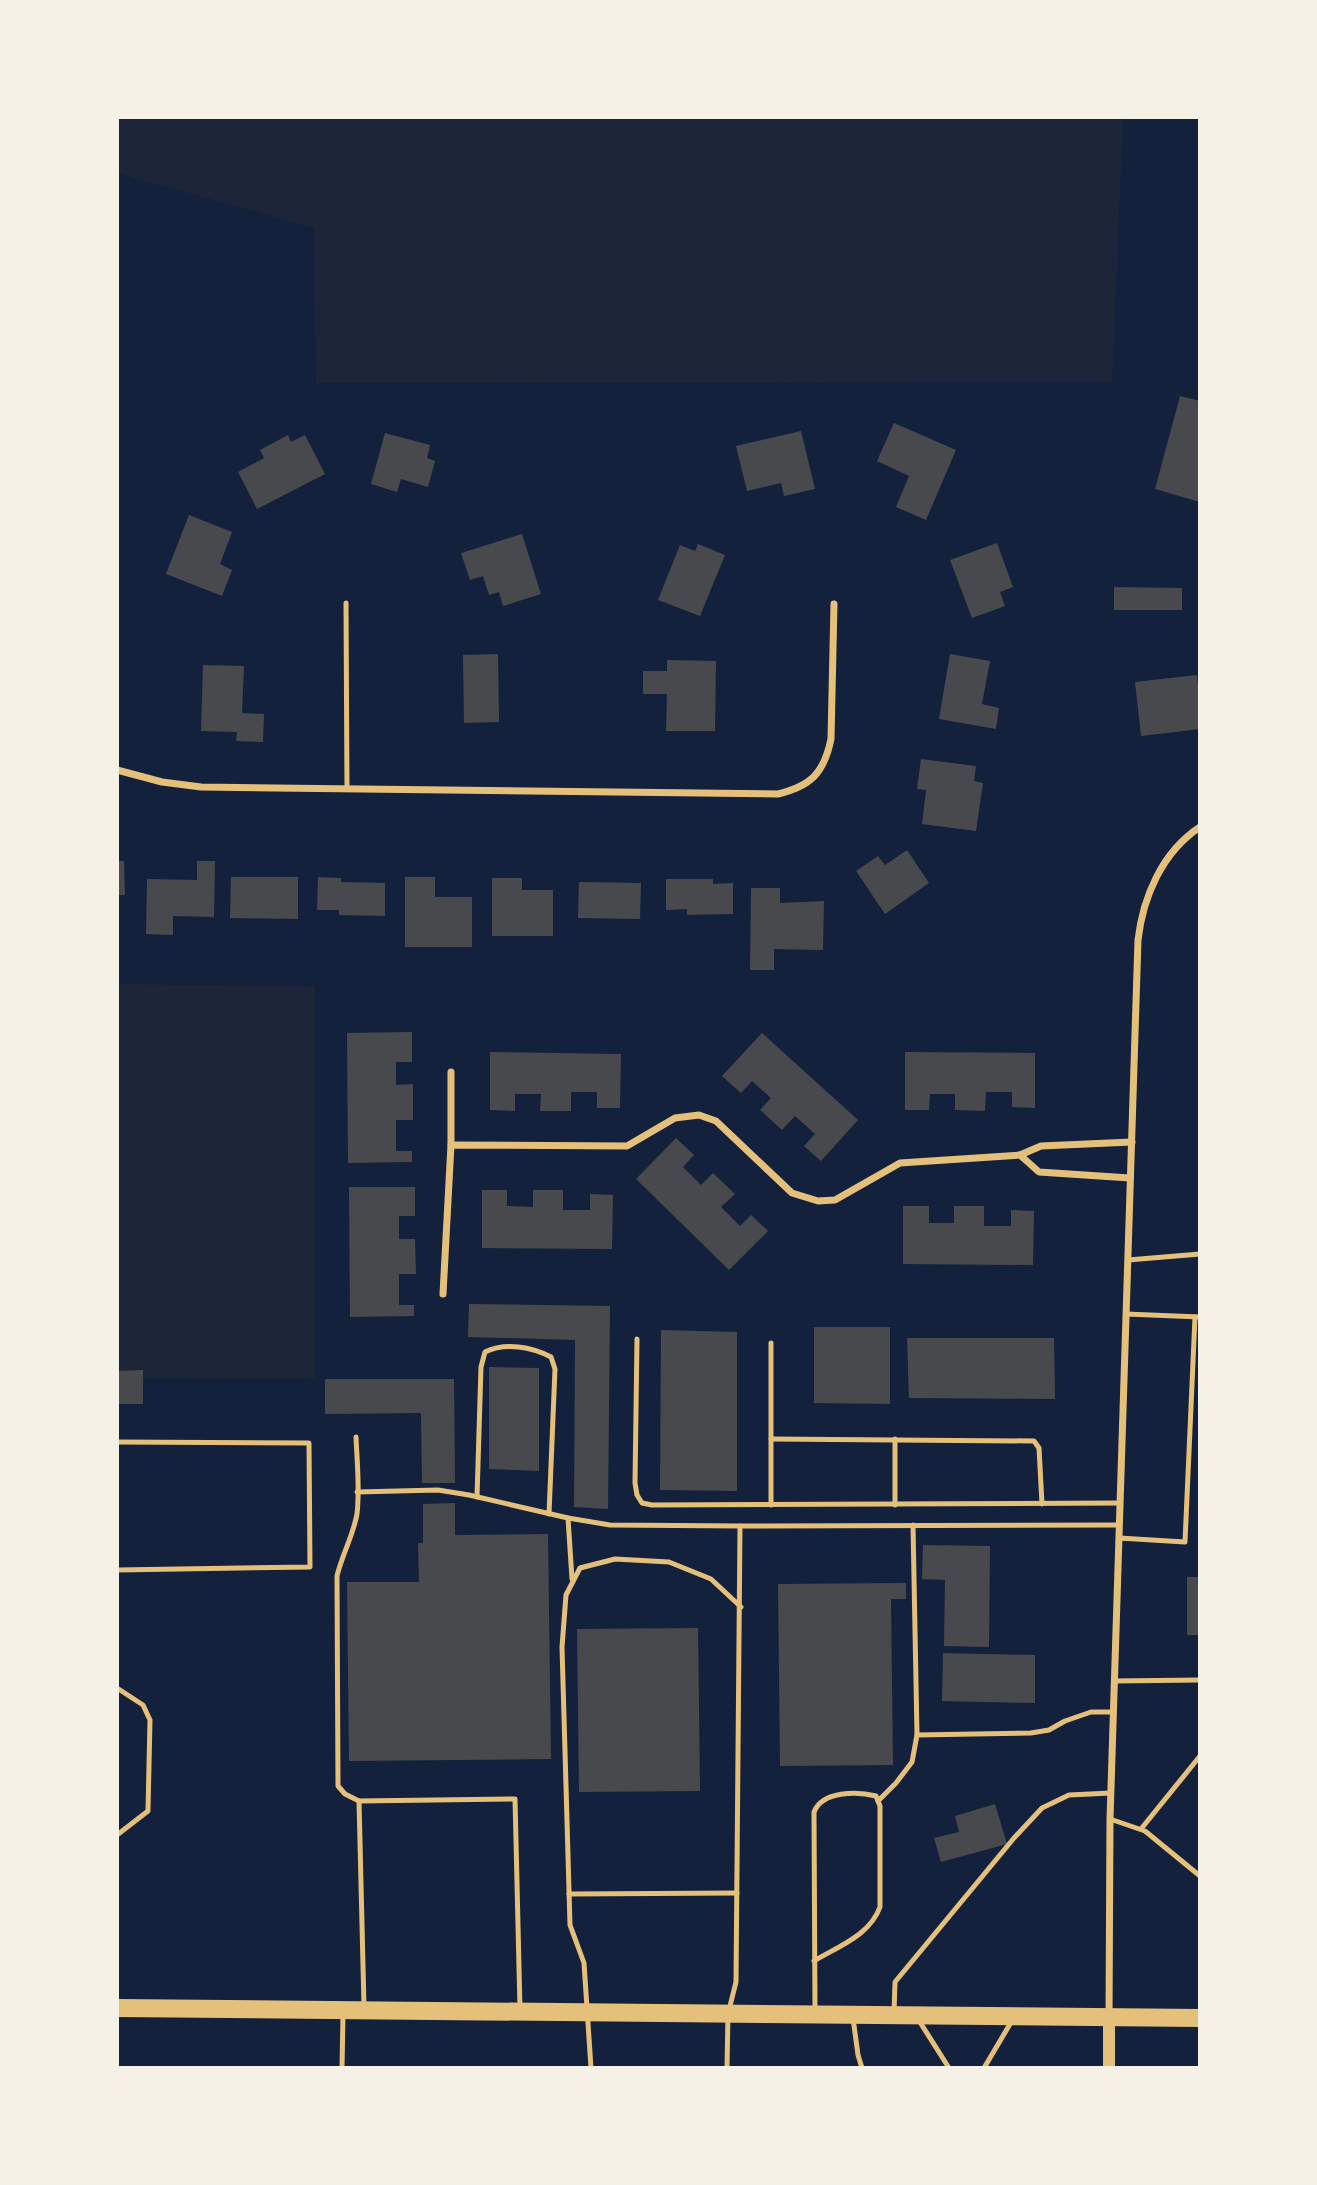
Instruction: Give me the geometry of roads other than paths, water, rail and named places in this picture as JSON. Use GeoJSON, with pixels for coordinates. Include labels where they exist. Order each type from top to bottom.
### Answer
{"type":"FeatureCollection","features":[{"type":"Feature","properties":{"kind":"main road"},"geometry":{"type":"LineString","coordinates":[[117,2008],[1200,2018]]}},
{"type":"Feature","properties":{"kind":"street"},"geometry":{"type":"LineString","coordinates":[[117,770],[162,782],[201,787],[778,794],[795,790],[810,782],[820,771],[830,747],[834,604]]}},
{"type":"Feature","properties":{"kind":"street"},"geometry":{"type":"LineString","coordinates":[[1110,2068],[1110,1819],[1138,940],[1145,902],[1158,874],[1181,843],[1200,827]]}},
{"type":"Feature","properties":{"kind":"street"},"geometry":{"type":"LineString","coordinates":[[443,1294],[452,1072]]}},
{"type":"Feature","properties":{"kind":"street"},"geometry":{"type":"LineString","coordinates":[[451,1145],[628,1146],[675,1118],[699,1115],[716,1121],[792,1193],[818,1201],[835,1200],[900,1163],[1020,1155],[1041,1146],[1132,1142]]}},
{"type":"Feature","properties":{"kind":"street"},"geometry":{"type":"LineString","coordinates":[[1020,1155],[1039,1172],[1130,1178]]}},
{"type":"Feature","properties":{"kind":"lane"},"geometry":{"type":"LineString","coordinates":[[346,603],[347,789]]}},
{"type":"Feature","properties":{"kind":"lane"},"geometry":{"type":"LineString","coordinates":[[1128,1260],[1200,1254]]}},
{"type":"Feature","properties":{"kind":"lane"},"geometry":{"type":"LineString","coordinates":[[1119,1538],[1185,1542],[1197,1317],[1126,1314]]}},
{"type":"Feature","properties":{"kind":"lane"},"geometry":{"type":"LineString","coordinates":[[637,1339],[635,1483],[642,1503],[1120,1503]]}},
{"type":"Feature","properties":{"kind":"lane"},"geometry":{"type":"LineString","coordinates":[[771,1343],[771,1505]]}},
{"type":"Feature","properties":{"kind":"lane"},"geometry":{"type":"LineString","coordinates":[[477,1497],[481,1367],[485,1353],[497,1346],[539,1350],[551,1357],[555,1369],[549,1514]]}},
{"type":"Feature","properties":{"kind":"lane"},"geometry":{"type":"LineString","coordinates":[[356,1437],[357,1511],[337,1576],[338,1786],[345,1794],[359,1801],[515,1800],[520,2012]]}},
{"type":"Feature","properties":{"kind":"lane"},"geometry":{"type":"LineString","coordinates":[[771,1439],[1034,1441],[1039,1448],[1042,1504]]}},
{"type":"Feature","properties":{"kind":"lane"},"geometry":{"type":"LineString","coordinates":[[895,1439],[895,1505]]}},
{"type":"Feature","properties":{"kind":"lane"},"geometry":{"type":"LineString","coordinates":[[117,1442],[309,1443],[310,1567],[117,1570]]}},
{"type":"Feature","properties":{"kind":"lane"},"geometry":{"type":"LineString","coordinates":[[357,1492],[438,1490],[610,1525],[1119,1525]]}},
{"type":"Feature","properties":{"kind":"lane"},"geometry":{"type":"LineString","coordinates":[[568,1518],[572,1583]]}},
{"type":"Feature","properties":{"kind":"lane"},"geometry":{"type":"LineString","coordinates":[[878,1801],[912,1762],[917,1735],[913,1525]]}},
{"type":"Feature","properties":{"kind":"lane"},"geometry":{"type":"LineString","coordinates":[[727,2068],[728,2014],[736,1982],[740,1526]]}},
{"type":"Feature","properties":{"kind":"lane"},"geometry":{"type":"LineString","coordinates":[[591,2068],[584,1962],[570,1925],[562,1647],[566,1595],[580,1568],[615,1559],[669,1562],[711,1579],[741,1607]]}},
{"type":"Feature","properties":{"kind":"lane"},"geometry":{"type":"LineString","coordinates":[[1114,1681],[1200,1680]]}},
{"type":"Feature","properties":{"kind":"lane"},"geometry":{"type":"LineString","coordinates":[[117,1688],[143,1705],[150,1720],[148,1811],[117,1835]]}},
{"type":"Feature","properties":{"kind":"lane"},"geometry":{"type":"LineString","coordinates":[[917,1735],[1031,1733],[1049,1730],[1091,1712],[1114,1712]]}},
{"type":"Feature","properties":{"kind":"lane"},"geometry":{"type":"LineString","coordinates":[[1141,1829],[1200,1756]]}},
{"type":"Feature","properties":{"kind":"lane"},"geometry":{"type":"LineString","coordinates":[[814,1961],[866,1930],[876,1918],[880,1907],[880,1806],[876,1796],[856,1793],[825,1799],[817,1804],[814,1812],[814,1961],[815,2014]]}},
{"type":"Feature","properties":{"kind":"lane"},"geometry":{"type":"LineString","coordinates":[[894,2016],[895,1982],[1042,1808],[1069,1795],[1111,1793]]}},
{"type":"Feature","properties":{"kind":"lane"},"geometry":{"type":"LineString","coordinates":[[359,1801],[365,2011]]}},
{"type":"Feature","properties":{"kind":"lane"},"geometry":{"type":"LineString","coordinates":[[1110,1819],[1141,1829],[1200,1876]]}},
{"type":"Feature","properties":{"kind":"lane"},"geometry":{"type":"LineString","coordinates":[[569,1894],[737,1893]]}},
{"type":"Feature","properties":{"kind":"lane"},"geometry":{"type":"LineString","coordinates":[[342,2068],[343,2011]]}},
{"type":"Feature","properties":{"kind":"lane"},"geometry":{"type":"LineString","coordinates":[[853,2015],[862,2068]]}},
{"type":"Feature","properties":{"kind":"lane"},"geometry":{"type":"LineString","coordinates":[[916,2017],[948,2068]]}},
{"type":"Feature","properties":{"kind":"lane"},"geometry":{"type":"LineString","coordinates":[[984,2068],[1014,2017]]}}]}
